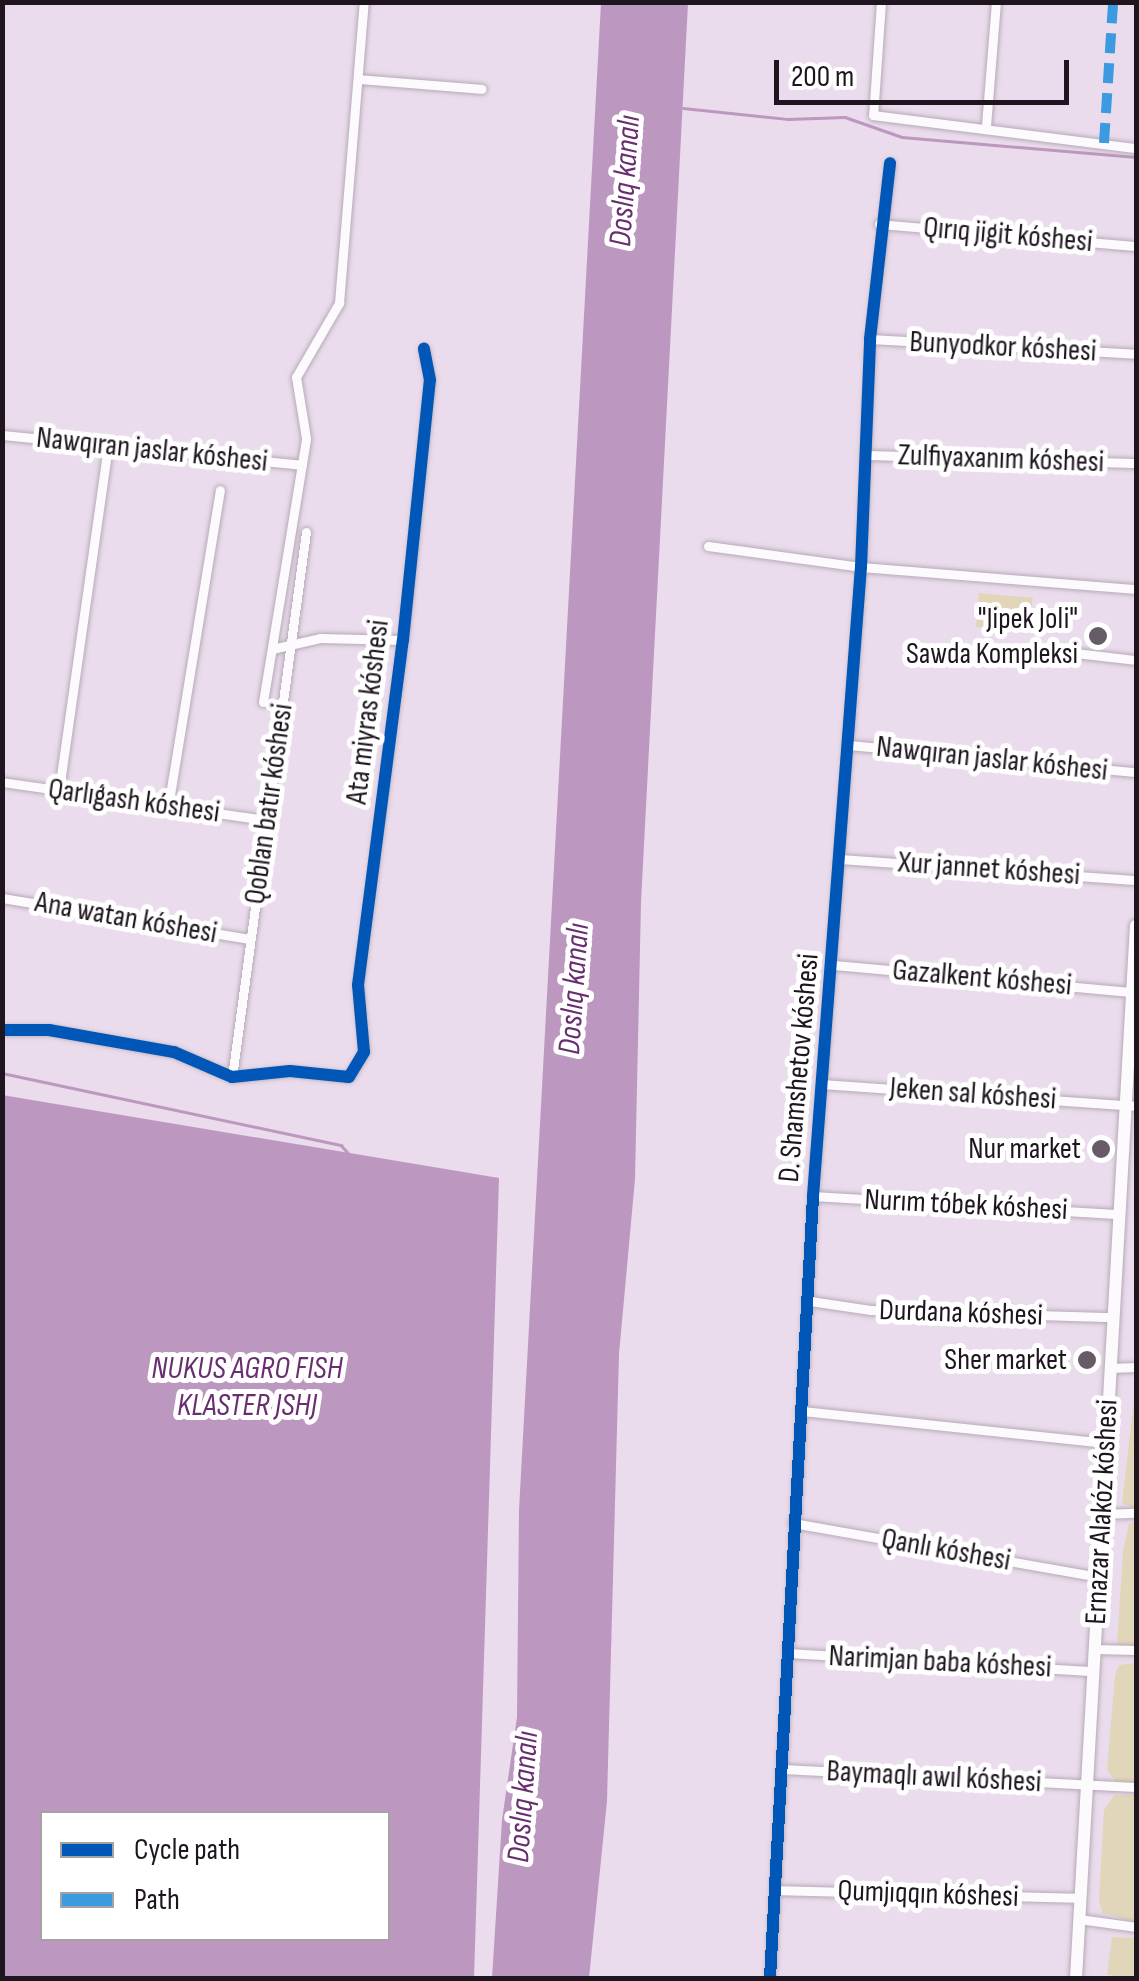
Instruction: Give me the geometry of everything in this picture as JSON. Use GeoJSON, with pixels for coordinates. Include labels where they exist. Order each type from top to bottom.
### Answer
{"type":"FeatureCollection","features":[{"type":"Feature","properties":{"kind":"main road","name":"Ernazar Alakóz kóshesi"},"geometry":{"type":"LineString","coordinates":[[1076,1978],[1119,1214],[1131,1105],[1136,926]]}},
{"type":"Feature","properties":{"kind":"street"},"geometry":{"type":"LineString","coordinates":[[364,2],[358,79],[482,89]]}},
{"type":"Feature","properties":{"kind":"street"},"geometry":{"type":"LineString","coordinates":[[881,2],[873,115],[986,126],[1136,148]]}},
{"type":"Feature","properties":{"kind":"street"},"geometry":{"type":"LineString","coordinates":[[986,126],[996,2]]}},
{"type":"Feature","properties":{"kind":"street","name":"Qoblan batır kóshesi"},"geometry":{"type":"LineString","coordinates":[[263,702],[306,438],[296,376],[339,302],[358,79]]}},
{"type":"Feature","properties":{"kind":"street","name":"D. Shamshetov kóshesi"},"geometry":{"type":"LineString","coordinates":[[770,1978],[814,1196],[862,567],[870,340],[879,224],[890,162]]}},
{"type":"Feature","properties":{"kind":"street","name":"Qırıq jigit kóshesi"},"geometry":{"type":"LineString","coordinates":[[879,224],[1136,246]]}},
{"type":"Feature","properties":{"kind":"street","name":"Bunyodkor kóshesi"},"geometry":{"type":"LineString","coordinates":[[870,340],[1136,354]]}},
{"type":"Feature","properties":{"kind":"street","name":"Ata miyras kóshesi"},"geometry":{"type":"LineString","coordinates":[[232,1077],[290,1071],[349,1077],[364,1052],[358,985],[403,640],[430,380],[424,349]]}},
{"type":"Feature","properties":{"kind":"street","name":"Nawqıran jaslar kóshesi"},"geometry":{"type":"LineString","coordinates":[[2,436],[302,465]]}},
{"type":"Feature","properties":{"kind":"street"},"geometry":{"type":"LineString","coordinates":[[58,790],[108,444]]}},
{"type":"Feature","properties":{"kind":"street","name":"Zulfiyaxanım kóshesi"},"geometry":{"type":"LineString","coordinates":[[865,455],[1136,463]]}},
{"type":"Feature","properties":{"kind":"street"},"geometry":{"type":"LineString","coordinates":[[168,807],[220,490]]}},
{"type":"Feature","properties":{"kind":"street","name":"Qoblan batır kóshesi"},"geometry":{"type":"LineString","coordinates":[[232,1077],[306,532]]}},
{"type":"Feature","properties":{"kind":"street"},"geometry":{"type":"LineString","coordinates":[[708,546],[862,567],[1136,589]]}},
{"type":"Feature","properties":{"kind":"street"},"geometry":{"type":"LineString","coordinates":[[272,649],[320,638],[403,640]]}},
{"type":"Feature","properties":{"kind":"street"},"geometry":{"type":"LineString","coordinates":[[1058,651],[1136,660]]}},
{"type":"Feature","properties":{"kind":"street","name":"Nawqıran jaslar kóshesi"},"geometry":{"type":"LineString","coordinates":[[848,745],[1136,772]]}},
{"type":"Feature","properties":{"kind":"street","name":"Qarlıǵash kóshesi"},"geometry":{"type":"LineString","coordinates":[[2,782],[266,820]]}},
{"type":"Feature","properties":{"kind":"street","name":"Xur jannet kóshesi"},"geometry":{"type":"LineString","coordinates":[[840,858],[1136,880]]}},
{"type":"Feature","properties":{"kind":"street","name":"Ana watan kóshesi"},"geometry":{"type":"LineString","coordinates":[[2,898],[250,939]]}},
{"type":"Feature","properties":{"kind":"street","name":"Gazalkent kóshesi"},"geometry":{"type":"LineString","coordinates":[[834,965],[1132,992]]}},
{"type":"Feature","properties":{"kind":"street"},"geometry":{"type":"LineString","coordinates":[[2,1030],[174,1052],[232,1077]]}},
{"type":"Feature","properties":{"kind":"street","name":"Jeken sal kóshesi"},"geometry":{"type":"LineString","coordinates":[[822,1084],[1131,1105]]}},
{"type":"Feature","properties":{"kind":"street","name":"Nurım tóbek kóshesi"},"geometry":{"type":"LineString","coordinates":[[814,1196],[1119,1214]]}},
{"type":"Feature","properties":{"kind":"street","name":"Durdana kóshesi"},"geometry":{"type":"LineString","coordinates":[[810,1301],[870,1310],[1113,1317]]}},
{"type":"Feature","properties":{"kind":"street"},"geometry":{"type":"LineString","coordinates":[[1110,1368],[1136,1368]]}},
{"type":"Feature","properties":{"kind":"street"},"geometry":{"type":"LineString","coordinates":[[802,1411],[1106,1443]]}},
{"type":"Feature","properties":{"kind":"street"},"geometry":{"type":"LineString","coordinates":[[1102,1514],[1136,1513]]}},
{"type":"Feature","properties":{"kind":"street","name":"Qanlı kóshesi"},"geometry":{"type":"LineString","coordinates":[[793,1523],[1098,1577]]}},
{"type":"Feature","properties":{"kind":"street"},"geometry":{"type":"LineString","coordinates":[[1094,1649],[1136,1650]]}},
{"type":"Feature","properties":{"kind":"street","name":"Narimjan baba kóshesi"},"geometry":{"type":"LineString","coordinates":[[788,1652],[1093,1671]]}},
{"type":"Feature","properties":{"kind":"street","name":"Baymaqlı awıl kóshesi"},"geometry":{"type":"LineString","coordinates":[[782,1770],[1136,1787]]}},
{"type":"Feature","properties":{"kind":"street","name":"Qumjıqqın kóshesi"},"geometry":{"type":"LineString","coordinates":[[776,1890],[1080,1898]]}},
{"type":"Feature","properties":{"kind":"street"},"geometry":{"type":"LineString","coordinates":[[1080,1920],[1136,1927]]}},
{"type":"Feature","properties":{"kind":"shaded area"},"geometry":{"type":"Polygon","coordinates":[[[979,593],[1033,598],[1030,632],[976,627],[979,593]]]}},
{"type":"Feature","properties":{"kind":"shaded area"},"geometry":{"type":"Polygon","coordinates":[[[1136,1383],[1136,1509],[1122,1503],[1136,1383]]]}},
{"type":"Feature","properties":{"kind":"shaded area"},"geometry":{"type":"Polygon","coordinates":[[[1136,1522],[1136,1647],[1127,1647],[1117,1645],[1123,1551],[1129,1524],[1136,1522]]]}},
{"type":"Feature","properties":{"kind":"shaded area"},"geometry":{"type":"Polygon","coordinates":[[[1136,1663],[1136,1784],[1117,1783],[1107,1770],[1115,1675],[1119,1665],[1136,1663]]]}},
{"type":"Feature","properties":{"kind":"shaded area"},"geometry":{"type":"Polygon","coordinates":[[[1114,1795],[1136,1795],[1136,1922],[1102,1913],[1099,1899],[1104,1810],[1114,1795]]]}},
{"type":"Feature","properties":{"kind":"shaded area"},"geometry":{"type":"Polygon","coordinates":[[[1112,1937],[1136,1938],[1136,1978],[1107,1975],[1112,1937]]]}},
{"type":"Feature","properties":{"kind":"water","name":"Doslıq kanalı"},"geometry":{"type":"Polygon","coordinates":[[[601,3],[688,3],[641,902],[635,1179],[619,1354],[607,1801],[589,1978],[492,1978],[502,1820],[517,1717],[519,1510],[601,3]]]}},
{"type":"Feature","properties":{"kind":"water","name":"NUKUS AGRO FISH KLASTER JSHJ"},"geometry":{"type":"Polygon","coordinates":[[[2,1095],[499,1178],[474,1978],[3,1978],[2,1095]]]}},
{"type":"Feature","properties":{"kind":"waterway"},"geometry":{"type":"LineString","coordinates":[[683,108],[788,119],[845,117],[902,137],[1136,157]]}},
{"type":"Feature","properties":{"kind":"waterway"},"geometry":{"type":"LineString","coordinates":[[2,1073],[341,1145],[349,1154]]}},
{"type":"Feature","properties":{"kind":"marked path"},"geometry":{"type":"LineString","coordinates":[[1104,143],[1113,2]]}},
{"type":"Feature","properties":{"kind":"cycle path"},"geometry":{"type":"LineString","coordinates":[[770,1978],[813,1196],[861,567],[870,339],[890,163]]}},
{"type":"Feature","properties":{"kind":"cycle path"},"geometry":{"type":"LineString","coordinates":[[2,1030],[49,1030],[174,1052],[232,1077],[290,1071],[349,1077],[364,1052],[358,985],[403,640],[430,380],[424,349]]}},
{"type":"Feature","properties":{"kind":"place","name":"\"Jipek Joli\" Sawda Kompleksi"},"geometry":{"type":"Point","coordinates":[1098,636]}},
{"type":"Feature","properties":{"kind":"place","name":"Nur market"},"geometry":{"type":"Point","coordinates":[1101,1149]}},
{"type":"Feature","properties":{"kind":"place","name":"Sher market"},"geometry":{"type":"Point","coordinates":[1087,1360]}}]}
